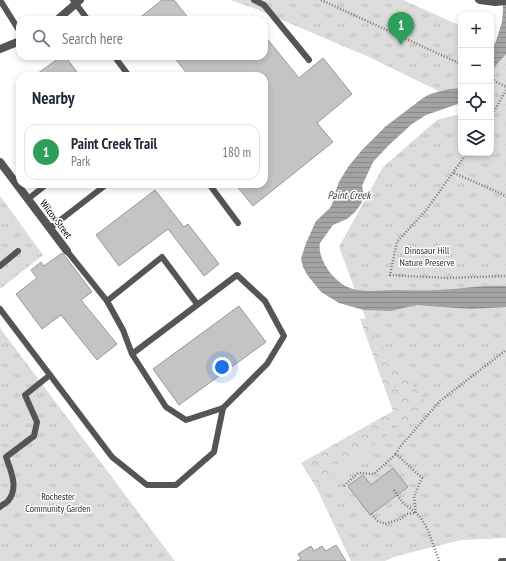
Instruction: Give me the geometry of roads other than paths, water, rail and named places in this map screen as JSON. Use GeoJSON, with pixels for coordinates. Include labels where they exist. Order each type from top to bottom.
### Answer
{"type":"FeatureCollection","features":[{"type":"Feature","properties":{"kind":"street"},"geometry":{"type":"LineString","coordinates":[[61,16],[76,1]]}},
{"type":"Feature","properties":{"kind":"street"},"geometry":{"type":"LineString","coordinates":[[0,49],[16,43]]}},
{"type":"Feature","properties":{"kind":"street","name":"Wilcox Street"},"geometry":{"type":"LineString","coordinates":[[0,162],[16,183]]}},
{"type":"Feature","properties":{"kind":"street","name":"Wilcox Street"},"geometry":{"type":"LineString","coordinates":[[20,188],[68,251]]}},
{"type":"Feature","properties":{"kind":"lane"},"geometry":{"type":"LineString","coordinates":[[0,0],[16,26]]}},
{"type":"Feature","properties":{"kind":"lane"},"geometry":{"type":"LineString","coordinates":[[254,0],[264,4],[309,60]]}},
{"type":"Feature","properties":{"kind":"lane"},"geometry":{"type":"LineString","coordinates":[[478,0],[480,2],[506,2]]}},
{"type":"Feature","properties":{"kind":"lane"},"geometry":{"type":"LineString","coordinates":[[76,1],[85,16]]}},
{"type":"Feature","properties":{"kind":"lane"},"geometry":{"type":"LineString","coordinates":[[117,60],[126,72]]}},
{"type":"Feature","properties":{"kind":"lane"},"geometry":{"type":"LineString","coordinates":[[28,198],[42,188]]}},
{"type":"Feature","properties":{"kind":"lane"},"geometry":{"type":"LineString","coordinates":[[50,228],[102,188]]}},
{"type":"Feature","properties":{"kind":"lane"},"geometry":{"type":"LineString","coordinates":[[212,188],[238,223]]}},
{"type":"Feature","properties":{"kind":"lane"},"geometry":{"type":"LineString","coordinates":[[0,266],[18,251]]}},
{"type":"Feature","properties":{"kind":"lane"},"geometry":{"type":"LineString","coordinates":[[68,251],[107,301],[123,330],[132,354],[166,407],[186,420],[223,408],[267,364],[284,336],[265,301],[237,274],[132,354]]}},
{"type":"Feature","properties":{"kind":"lane"},"geometry":{"type":"LineString","coordinates":[[107,301],[162,257],[197,304]]}},
{"type":"Feature","properties":{"kind":"lane"},"geometry":{"type":"LineString","coordinates":[[0,310],[112,457],[147,485],[176,484],[214,452],[223,408]]}},
{"type":"Feature","properties":{"kind":"lane"},"geometry":{"type":"LineString","coordinates":[[0,462],[34,436],[37,422],[24,395],[50,374]]}},
{"type":"Feature","properties":{"kind":"lane"},"geometry":{"type":"LineString","coordinates":[[0,507],[8,501],[13,491],[13,476],[6,457]]}},
{"type":"Feature","properties":{"kind":"lane"},"geometry":{"type":"LineString","coordinates":[[501,561],[506,561]]}},
{"type":"Feature","properties":{"kind":"water"},"geometry":{"type":"Polygon","coordinates":[[[503,0],[506,0],[506,54],[494,69],[494,45],[502,22],[503,0]]]}},
{"type":"Feature","properties":{"kind":"water","name":"Paint Creek"},"geometry":{"type":"Polygon","coordinates":[[[458,88],[458,104],[426,115],[412,124],[373,162],[362,186],[364,195],[361,204],[347,219],[333,225],[320,243],[321,256],[328,270],[333,276],[344,285],[355,290],[447,290],[506,286],[506,307],[470,309],[416,305],[391,311],[364,310],[339,303],[321,292],[308,276],[303,267],[301,259],[306,243],[316,221],[330,208],[339,182],[348,167],[362,150],[386,126],[423,98],[430,94],[458,88]]]}},
{"type":"Feature","properties":{"kind":"place","name":"Paint Creek Trail"},"geometry":{"type":"Point","coordinates":[401,45]}},
{"type":"Feature","properties":{"kind":"park label","name":"Dinosaur Hill Nature Preserve"},"geometry":{"type":"Point","coordinates":[427,256]}},
{"type":"Feature","properties":{"kind":"park label","name":"Rochester Community Garden"},"geometry":{"type":"Point","coordinates":[58,502]}}]}
